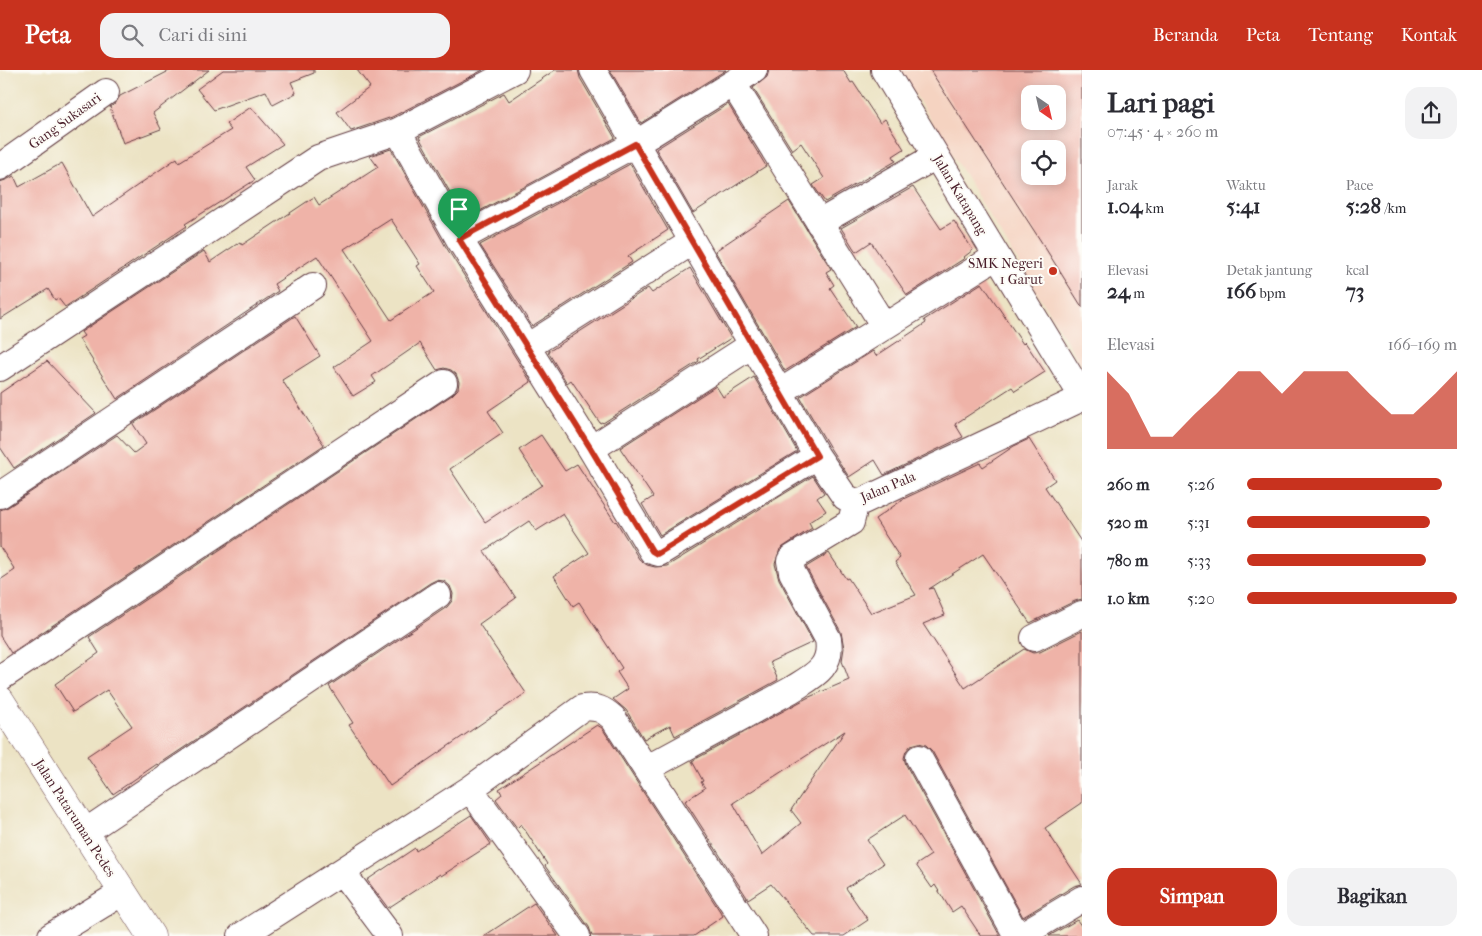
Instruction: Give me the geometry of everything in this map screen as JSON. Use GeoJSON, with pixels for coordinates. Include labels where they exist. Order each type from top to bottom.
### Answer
{"type":"FeatureCollection","features":[{"type":"Feature","properties":{"kind":"street"},"geometry":{"type":"LineString","coordinates":[[0,368],[318,158],[398,131],[516,70]]}},
{"type":"Feature","properties":{"kind":"street","name":"Jalan Pala"},"geometry":{"type":"LineString","coordinates":[[593,70],[817,456],[845,497],[856,502],[863,501],[1082,397]]}},
{"type":"Feature","properties":{"kind":"street"},"geometry":{"type":"LineString","coordinates":[[459,239],[635,144],[754,70]]}},
{"type":"Feature","properties":{"kind":"street","name":"Jalan Katapang"},"geometry":{"type":"LineString","coordinates":[[884,70],[1082,397]]}},
{"type":"Feature","properties":{"kind":"street"},"geometry":{"type":"LineString","coordinates":[[733,84],[884,326]]}},
{"type":"Feature","properties":{"kind":"street","name":"Gang Sukasari"},"geometry":{"type":"LineString","coordinates":[[0,167],[106,92]]}},
{"type":"Feature","properties":{"kind":"street"},"geometry":{"type":"LineString","coordinates":[[398,131],[459,239],[591,449],[652,551],[659,553],[817,456]]}},
{"type":"Feature","properties":{"kind":"street"},"geometry":{"type":"LineString","coordinates":[[819,223],[936,156]]}},
{"type":"Feature","properties":{"kind":"street"},"geometry":{"type":"LineString","coordinates":[[527,347],[692,242]]}},
{"type":"Feature","properties":{"kind":"street"},"geometry":{"type":"LineString","coordinates":[[780,392],[997,256]]}},
{"type":"Feature","properties":{"kind":"street"},"geometry":{"type":"LineString","coordinates":[[0,495],[313,286]]}},
{"type":"Feature","properties":{"kind":"street"},"geometry":{"type":"LineString","coordinates":[[591,449],[752,345]]}},
{"type":"Feature","properties":{"kind":"street"},"geometry":{"type":"LineString","coordinates":[[0,678],[444,383]]}},
{"type":"Feature","properties":{"kind":"street"},"geometry":{"type":"LineString","coordinates":[[646,769],[791,690],[813,676],[826,664],[830,650],[828,639],[792,572],[790,561],[851,522],[856,502]]}},
{"type":"Feature","properties":{"kind":"street"},"geometry":{"type":"LineString","coordinates":[[84,832],[438,595]]}},
{"type":"Feature","properties":{"kind":"street"},"geometry":{"type":"LineString","coordinates":[[1034,638],[1082,614]]}},
{"type":"Feature","properties":{"kind":"street"},"geometry":{"type":"LineString","coordinates":[[241,936],[470,789],[582,708],[592,706],[604,710],[613,718],[754,936]]}},
{"type":"Feature","properties":{"kind":"street","name":"Jalan Pataruman Pedes"},"geometry":{"type":"LineString","coordinates":[[4,714],[84,832],[151,936]]}},
{"type":"Feature","properties":{"kind":"street"},"geometry":{"type":"LineString","coordinates":[[919,758],[1019,936],[1082,899]]}},
{"type":"Feature","properties":{"kind":"street"},"geometry":{"type":"LineString","coordinates":[[470,789],[577,936]]}},
{"type":"Feature","properties":{"kind":"street"},"geometry":{"type":"LineString","coordinates":[[342,872],[390,936]]}},
{"type":"Feature","properties":{"kind":"street"},"geometry":{"type":"LineString","coordinates":[[51,936],[122,892]]}},
{"type":"Feature","properties":{"kind":"shaded area","name":"SMK Negeri 1 Garut"},"geometry":{"type":"Polygon","coordinates":[[[900,70],[1082,70],[1082,366],[900,70]]]}},
{"type":"Feature","properties":{"kind":"building"},"geometry":{"type":"Polygon","coordinates":[[[171,70],[209,70],[153,113],[161,129],[123,143],[110,107],[115,104],[120,96],[171,70]]]}},
{"type":"Feature","properties":{"kind":"building"},"geometry":{"type":"Polygon","coordinates":[[[223,70],[314,70],[314,73],[291,82],[296,93],[273,105],[266,91],[214,110],[197,89],[223,70]]]}},
{"type":"Feature","properties":{"kind":"building"},"geometry":{"type":"Polygon","coordinates":[[[357,70],[483,70],[392,117],[351,131],[337,112],[370,87],[357,70]]]}},
{"type":"Feature","properties":{"kind":"building"},"geometry":{"type":"Polygon","coordinates":[[[555,70],[578,70],[580,78],[615,138],[465,219],[419,137],[504,93],[509,101],[555,70]]]}},
{"type":"Feature","properties":{"kind":"building"},"geometry":{"type":"Polygon","coordinates":[[[610,70],[726,70],[641,123],[610,70]]]}},
{"type":"Feature","properties":{"kind":"building"},"geometry":{"type":"Polygon","coordinates":[[[769,70],[843,70],[880,123],[885,119],[904,149],[893,156],[896,161],[825,202],[813,185],[824,178],[801,143],[792,150],[753,88],[767,77],[769,70]]]}},
{"type":"Feature","properties":{"kind":"building"},"geometry":{"type":"Polygon","coordinates":[[[930,70],[1082,70],[1082,307],[1044,246],[930,70]]]}},
{"type":"Feature","properties":{"kind":"building"},"geometry":{"type":"Polygon","coordinates":[[[728,104],[766,166],[693,213],[656,149],[728,104]]]}},
{"type":"Feature","properties":{"kind":"building"},"geometry":{"type":"Polygon","coordinates":[[[251,107],[283,144],[246,167],[255,180],[185,224],[187,226],[65,307],[58,298],[55,300],[48,289],[0,319],[0,182],[14,176],[19,187],[62,163],[92,217],[177,158],[179,162],[231,130],[226,124],[251,107]]]}},
{"type":"Feature","properties":{"kind":"building"},"geometry":{"type":"Polygon","coordinates":[[[391,149],[446,247],[531,382],[488,411],[503,433],[450,469],[485,522],[542,485],[519,450],[541,435],[565,471],[577,464],[616,521],[639,559],[647,565],[655,567],[667,566],[813,476],[824,493],[817,498],[826,511],[809,522],[812,528],[780,549],[775,564],[779,579],[813,642],[770,662],[778,680],[675,736],[670,725],[644,739],[626,710],[613,699],[628,689],[617,672],[622,668],[579,602],[573,606],[554,576],[589,553],[563,514],[536,531],[529,521],[484,551],[516,598],[479,624],[526,693],[390,786],[349,725],[353,723],[329,686],[447,607],[452,601],[453,594],[450,586],[444,581],[436,580],[430,583],[113,794],[87,756],[132,726],[107,690],[73,712],[55,684],[99,653],[89,637],[452,395],[458,389],[459,382],[456,374],[451,370],[444,368],[437,370],[420,343],[372,376],[376,382],[353,396],[334,367],[373,341],[317,256],[274,284],[278,291],[117,399],[79,339],[84,336],[81,332],[204,251],[210,262],[240,242],[242,245],[314,197],[319,205],[378,167],[370,156],[391,149]],[[391,219],[344,249],[391,320],[434,292],[417,266],[420,264],[391,219]]]}},
{"type":"Feature","properties":{"kind":"building"},"geometry":{"type":"Polygon","coordinates":[[[630,164],[668,230],[628,256],[632,262],[532,326],[480,245],[630,164]]]}},
{"type":"Feature","properties":{"kind":"building"},"geometry":{"type":"Polygon","coordinates":[[[913,187],[941,229],[954,221],[973,250],[965,258],[907,295],[871,242],[856,252],[841,228],[913,187]]]}},
{"type":"Feature","properties":{"kind":"building"},"geometry":{"type":"Polygon","coordinates":[[[789,201],[831,269],[826,272],[834,285],[830,288],[856,327],[785,371],[715,251],[789,201]]]}},
{"type":"Feature","properties":{"kind":"building"},"geometry":{"type":"Polygon","coordinates":[[[690,268],[731,338],[698,359],[699,361],[603,423],[600,423],[571,380],[567,383],[548,352],[648,288],[652,293],[690,268]]]}},
{"type":"Feature","properties":{"kind":"building"},"geometry":{"type":"Polygon","coordinates":[[[982,283],[1023,344],[1025,342],[1045,372],[1015,391],[1012,387],[955,424],[963,437],[884,475],[875,460],[849,477],[800,397],[873,351],[876,356],[926,323],[924,320],[982,283]]]}},
{"type":"Feature","properties":{"kind":"building"},"geometry":{"type":"Polygon","coordinates":[[[295,316],[320,356],[282,380],[324,445],[11,653],[0,636],[0,580],[15,570],[0,547],[0,510],[8,507],[117,435],[134,453],[146,444],[133,424],[295,316]]]}},
{"type":"Feature","properties":{"kind":"building"},"geometry":{"type":"Polygon","coordinates":[[[47,361],[96,413],[14,468],[0,447],[0,393],[47,361]]]}},
{"type":"Feature","properties":{"kind":"building"},"geometry":{"type":"Polygon","coordinates":[[[754,377],[797,451],[660,535],[642,504],[653,497],[620,448],[716,386],[723,397],[754,377]]]}},
{"type":"Feature","properties":{"kind":"building"},"geometry":{"type":"Polygon","coordinates":[[[1029,439],[1055,480],[1045,487],[1082,543],[1082,599],[1030,623],[983,554],[929,589],[933,588],[945,615],[923,624],[965,688],[1024,649],[1033,653],[1040,652],[1082,631],[1082,803],[1045,828],[1082,884],[1074,886],[1023,917],[932,751],[926,745],[919,743],[911,745],[906,751],[904,758],[906,765],[1000,936],[981,936],[961,906],[952,912],[935,885],[932,888],[916,865],[931,855],[905,815],[867,840],[883,864],[846,888],[868,920],[844,936],[814,936],[771,884],[748,899],[685,801],[705,788],[692,761],[807,698],[849,680],[842,661],[844,648],[841,632],[806,567],[829,553],[871,613],[916,595],[895,562],[900,558],[875,519],[901,500],[980,463],[983,467],[1014,446],[1029,439]],[[845,731],[733,803],[762,855],[801,823],[791,810],[845,731]]]}},
{"type":"Feature","properties":{"kind":"building"},"geometry":{"type":"Polygon","coordinates":[[[597,725],[602,728],[723,916],[694,936],[592,936],[589,927],[545,866],[547,864],[521,824],[517,828],[496,799],[502,794],[499,789],[597,725]]]}},
{"type":"Feature","properties":{"kind":"building"},"geometry":{"type":"Polygon","coordinates":[[[471,815],[491,844],[388,908],[367,880],[415,848],[416,851],[471,815]]]}},
{"type":"Feature","properties":{"kind":"building"},"geometry":{"type":"Polygon","coordinates":[[[534,903],[558,936],[484,936],[534,903]]]}},
{"type":"Feature","properties":{"kind":"building"},"geometry":{"type":"Polygon","coordinates":[[[1077,920],[1082,927],[1082,936],[1049,936],[1077,920]]]}},
{"type":"Feature","properties":{"kind":"place","name":"SMK Negeri 1 Garut"},"geometry":{"type":"Point","coordinates":[1053,271]}},
{"type":"Feature","properties":{"kind":"route"},"geometry":{"type":"LineString","coordinates":[[635,144],[817,456],[659,553],[655,553],[459,239],[635,144]]}}]}
